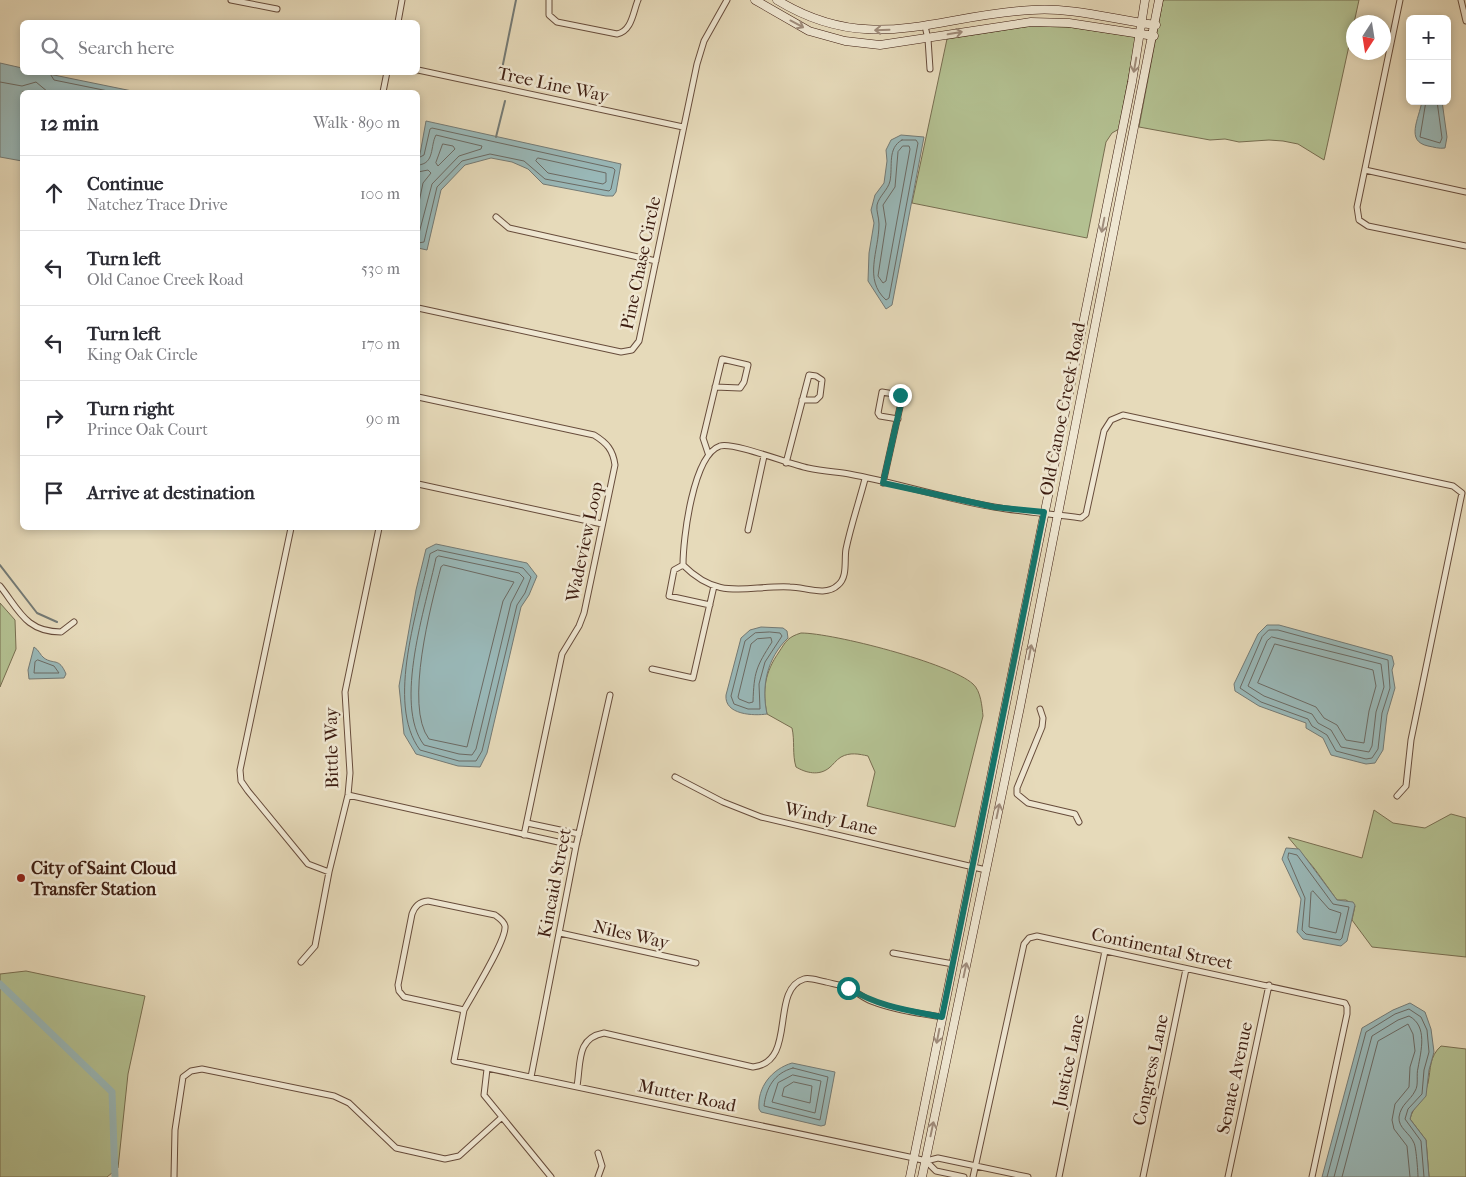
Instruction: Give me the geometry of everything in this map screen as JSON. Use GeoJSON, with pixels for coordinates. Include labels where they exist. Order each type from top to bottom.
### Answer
{"type":"FeatureCollection","features":[{"type":"Feature","properties":{"kind":"main road"},"geometry":{"type":"LineString","coordinates":[[755,0],[809,31],[845,41],[880,45],[1031,22],[1069,23],[1154,36]]}},
{"type":"Feature","properties":{"kind":"main road"},"geometry":{"type":"LineString","coordinates":[[778,0],[814,20],[832,25],[880,30],[925,26],[1032,9],[1071,12],[1156,25]]}},
{"type":"Feature","properties":{"kind":"main road","name":"Old Canoe Creek Road"},"geometry":{"type":"LineString","coordinates":[[910,1177],[1071,382],[1146,0]]}},
{"type":"Feature","properties":{"kind":"main road","name":"Old Canoe Creek Road"},"geometry":{"type":"LineString","coordinates":[[922,1177],[1084,385],[1154,36],[1159,0]]}},
{"type":"Feature","properties":{"kind":"main road"},"geometry":{"type":"LineString","coordinates":[[1071,382],[1084,385]]}},
{"type":"Feature","properties":{"kind":"street"},"geometry":{"type":"LineString","coordinates":[[231,0],[277,9]]}},
{"type":"Feature","properties":{"kind":"street"},"geometry":{"type":"LineString","coordinates":[[398,20],[402,0]]}},
{"type":"Feature","properties":{"kind":"street"},"geometry":{"type":"LineString","coordinates":[[549,0],[549,15],[557,22],[617,34],[622,33],[630,25],[638,0]]}},
{"type":"Feature","properties":{"kind":"street","name":"Pine Chase Circle"},"geometry":{"type":"LineString","coordinates":[[420,308],[621,352],[632,350],[639,341],[683,127],[704,41],[728,0]]}},
{"type":"Feature","properties":{"kind":"street"},"geometry":{"type":"LineString","coordinates":[[1400,0],[1358,207],[1359,220],[1368,226],[1466,246]]}},
{"type":"Feature","properties":{"kind":"street"},"geometry":{"type":"LineString","coordinates":[[1461,0],[1466,21]]}},
{"type":"Feature","properties":{"kind":"street"},"geometry":{"type":"LineString","coordinates":[[925,26],[930,69]]}},
{"type":"Feature","properties":{"kind":"street","name":"Tree Line Way"},"geometry":{"type":"LineString","coordinates":[[420,70],[683,127]]}},
{"type":"Feature","properties":{"kind":"street"},"geometry":{"type":"LineString","coordinates":[[383,90],[386,75]]}},
{"type":"Feature","properties":{"kind":"street"},"geometry":{"type":"LineString","coordinates":[[1365,170],[1466,192]]}},
{"type":"Feature","properties":{"kind":"street"},"geometry":{"type":"LineString","coordinates":[[496,218],[509,228],[656,260]]}},
{"type":"Feature","properties":{"kind":"street"},"geometry":{"type":"LineString","coordinates":[[708,453],[703,438],[715,387],[722,359],[748,364],[744,382],[740,388],[715,387]]}},
{"type":"Feature","properties":{"kind":"street"},"geometry":{"type":"LineString","coordinates":[[786,463],[802,400],[809,375],[816,376],[822,380],[823,389],[816,400],[802,400]]}},
{"type":"Feature","properties":{"kind":"street"},"geometry":{"type":"LineString","coordinates":[[883,483],[898,419],[902,396],[882,392],[878,413],[880,416],[898,419]]}},
{"type":"Feature","properties":{"kind":"street","name":"Wadeview Loop"},"geometry":{"type":"LineString","coordinates":[[420,397],[594,435],[606,442],[613,454],[615,465],[584,613],[579,626],[562,654],[524,834]]}},
{"type":"Feature","properties":{"kind":"street"},"geometry":{"type":"LineString","coordinates":[[864,478],[846,549],[845,573],[839,585],[828,591],[790,587],[745,591],[714,586],[697,578],[683,565],[683,545],[698,474],[708,453],[720,446],[734,445],[786,463],[864,478],[994,507],[1081,518],[1086,514],[1104,431],[1111,420],[1123,415],[1453,486],[1462,493],[1411,740],[1406,786],[1397,796]]}},
{"type":"Feature","properties":{"kind":"street"},"geometry":{"type":"LineString","coordinates":[[748,530],[764,456]]}},
{"type":"Feature","properties":{"kind":"street"},"geometry":{"type":"LineString","coordinates":[[420,484],[602,524]]}},
{"type":"Feature","properties":{"kind":"street"},"geometry":{"type":"LineString","coordinates":[[291,530],[240,770],[242,781],[248,791],[308,864],[329,872]]}},
{"type":"Feature","properties":{"kind":"street","name":"Bittle Way"},"geometry":{"type":"LineString","coordinates":[[301,962],[315,946],[329,872],[348,795],[350,753],[345,692],[379,530]]}},
{"type":"Feature","properties":{"kind":"street"},"geometry":{"type":"LineString","coordinates":[[683,565],[674,570],[669,596],[710,605]]}},
{"type":"Feature","properties":{"kind":"street"},"geometry":{"type":"LineString","coordinates":[[0,586],[22,615],[38,629],[61,632],[74,622]]}},
{"type":"Feature","properties":{"kind":"street"},"geometry":{"type":"LineString","coordinates":[[652,669],[693,678],[714,586]]}},
{"type":"Feature","properties":{"kind":"street","name":"Kincaid Street"},"geometry":{"type":"LineString","coordinates":[[531,1077],[576,846],[610,695]]}},
{"type":"Feature","properties":{"kind":"street"},"geometry":{"type":"LineString","coordinates":[[1040,710],[1043,718],[1042,727],[1017,788],[1017,794],[1028,802],[1075,814],[1079,822]]}},
{"type":"Feature","properties":{"kind":"street","name":"Windy Lane"},"geometry":{"type":"LineString","coordinates":[[676,777],[723,802],[761,817],[986,870]]}},
{"type":"Feature","properties":{"kind":"street"},"geometry":{"type":"LineString","coordinates":[[348,795],[576,846]]}},
{"type":"Feature","properties":{"kind":"street"},"geometry":{"type":"LineString","coordinates":[[526,823],[579,834]]}},
{"type":"Feature","properties":{"kind":"street"},"geometry":{"type":"LineString","coordinates":[[423,902],[495,915],[505,926],[502,940],[464,1010],[404,997],[399,991],[398,985],[412,914],[415,907],[423,902]]}},
{"type":"Feature","properties":{"kind":"street","name":"Niles Way"},"geometry":{"type":"LineString","coordinates":[[560,933],[696,963]]}},
{"type":"Feature","properties":{"kind":"street","name":"Continental Street"},"geometry":{"type":"LineString","coordinates":[[973,1177],[1024,944],[1029,938],[1037,936],[1186,969],[1341,1000],[1347,1007],[1312,1177]]}},
{"type":"Feature","properties":{"kind":"street","name":"Justice Lane"},"geometry":{"type":"LineString","coordinates":[[1059,1177],[1105,951]]}},
{"type":"Feature","properties":{"kind":"street"},"geometry":{"type":"LineString","coordinates":[[893,953],[953,964]]}},
{"type":"Feature","properties":{"kind":"street","name":"Congress Lane"},"geometry":{"type":"LineString","coordinates":[[1143,1177],[1186,969]]}},
{"type":"Feature","properties":{"kind":"street"},"geometry":{"type":"LineString","coordinates":[[577,1086],[586,1039],[592,1035],[604,1033],[753,1067],[763,1066],[772,1059],[778,1045],[789,992],[795,983],[806,978],[848,988],[869,1001],[888,1007],[942,1017]]}},
{"type":"Feature","properties":{"kind":"street","name":"Senate Avenue"},"geometry":{"type":"LineString","coordinates":[[1228,1177],[1269,985]]}},
{"type":"Feature","properties":{"kind":"street","name":"Mutter Road"},"geometry":{"type":"LineString","coordinates":[[464,1010],[454,1061],[926,1161]]}},
{"type":"Feature","properties":{"kind":"street"},"geometry":{"type":"LineString","coordinates":[[174,1177],[175,1130],[183,1077],[191,1071],[202,1069],[334,1096],[349,1103],[396,1148],[445,1159],[459,1156],[501,1118]]}},
{"type":"Feature","properties":{"kind":"street"},"geometry":{"type":"LineString","coordinates":[[487,1069],[484,1095],[551,1177]]}},
{"type":"Feature","properties":{"kind":"street"},"geometry":{"type":"LineString","coordinates":[[598,1153],[602,1166],[598,1177]]}},
{"type":"Feature","properties":{"kind":"street"},"geometry":{"type":"LineString","coordinates":[[926,1161],[938,1158],[1028,1177]]}},
{"type":"Feature","properties":{"kind":"street"},"geometry":{"type":"LineString","coordinates":[[926,1161],[936,1171],[964,1177]]}},
{"type":"Feature","properties":{"kind":"green space"},"geometry":{"type":"Polygon","coordinates":[[[1163,0],[1359,0],[1356,15],[1346,15],[1346,59],[1324,160],[1298,144],[1283,141],[1239,142],[1225,139],[1210,140],[1139,127],[1163,0]]]}},
{"type":"Feature","properties":{"kind":"green space"},"geometry":{"type":"Polygon","coordinates":[[[1031,26],[1069,27],[1136,37],[1119,129],[1112,133],[1106,142],[1087,238],[912,203],[947,39],[1031,26]]]}},
{"type":"Feature","properties":{"kind":"green space"},"geometry":{"type":"Polygon","coordinates":[[[0,603],[15,620],[16,649],[0,687],[0,603]]]}},
{"type":"Feature","properties":{"kind":"green space"},"geometry":{"type":"Polygon","coordinates":[[[801,633],[838,638],[917,659],[960,676],[976,687],[981,699],[983,716],[955,827],[867,806],[875,772],[868,756],[844,755],[830,767],[817,773],[804,771],[796,767],[792,728],[767,714],[765,689],[768,674],[781,648],[790,638],[801,633]]]}},
{"type":"Feature","properties":{"kind":"green space"},"geometry":{"type":"Polygon","coordinates":[[[1374,810],[1393,823],[1425,828],[1451,814],[1466,818],[1466,957],[1372,947],[1352,920],[1355,906],[1346,900],[1337,900],[1288,837],[1362,858],[1374,810]]]}},
{"type":"Feature","properties":{"kind":"green space"},"geometry":{"type":"Polygon","coordinates":[[[26,971],[145,996],[128,1074],[118,1168],[107,1177],[0,1177],[0,974],[26,971]]]}},
{"type":"Feature","properties":{"kind":"green space"},"geometry":{"type":"Polygon","coordinates":[[[1441,1046],[1466,1049],[1466,1177],[1429,1177],[1426,1140],[1410,1119],[1428,1083],[1434,1054],[1441,1046]]]}},
{"type":"Feature","properties":{"kind":"water"},"geometry":{"type":"Polygon","coordinates":[[[0,63],[20,68],[20,75],[54,75],[127,90],[20,90],[20,161],[0,157],[0,63]]]}},
{"type":"Feature","properties":{"kind":"water"},"geometry":{"type":"Polygon","coordinates":[[[1421,105],[1443,105],[1447,137],[1445,148],[1428,146],[1421,143],[1415,134],[1421,105]]]}},
{"type":"Feature","properties":{"kind":"water"},"geometry":{"type":"Polygon","coordinates":[[[426,121],[621,164],[616,192],[613,196],[543,184],[528,169],[512,162],[491,158],[465,165],[441,190],[427,250],[420,248],[420,154],[426,121]]]}},
{"type":"Feature","properties":{"kind":"water"},"geometry":{"type":"Polygon","coordinates":[[[901,135],[924,137],[892,305],[886,309],[868,281],[869,253],[874,223],[871,210],[875,195],[884,183],[887,161],[886,150],[891,140],[901,135]]]}},
{"type":"Feature","properties":{"kind":"water"},"geometry":{"type":"Polygon","coordinates":[[[436,544],[527,563],[537,576],[529,595],[521,607],[487,753],[480,767],[458,766],[416,754],[404,734],[399,686],[416,590],[426,549],[436,544]]]}},
{"type":"Feature","properties":{"kind":"water"},"geometry":{"type":"Polygon","coordinates":[[[1267,625],[1279,625],[1392,656],[1395,688],[1387,715],[1383,750],[1375,763],[1366,764],[1331,755],[1323,738],[1306,728],[1306,723],[1259,706],[1235,691],[1234,684],[1258,634],[1267,625]]]}},
{"type":"Feature","properties":{"kind":"water"},"geometry":{"type":"Polygon","coordinates":[[[761,627],[783,628],[787,631],[788,638],[775,654],[767,673],[765,704],[767,714],[741,713],[730,707],[726,695],[741,638],[750,630],[761,627]]]}},
{"type":"Feature","properties":{"kind":"water"},"geometry":{"type":"Polygon","coordinates":[[[34,647],[44,658],[61,665],[66,674],[64,678],[29,679],[28,670],[34,647]]]}},
{"type":"Feature","properties":{"kind":"water"},"geometry":{"type":"Polygon","coordinates":[[[1286,848],[1299,849],[1337,900],[1353,902],[1355,905],[1347,941],[1341,946],[1303,939],[1297,932],[1301,899],[1282,859],[1286,848]]]}},
{"type":"Feature","properties":{"kind":"water"},"geometry":{"type":"Polygon","coordinates":[[[1410,1003],[1425,1012],[1431,1029],[1434,1052],[1429,1070],[1426,1096],[1412,1112],[1410,1119],[1426,1140],[1429,1177],[1322,1177],[1362,1028],[1393,1010],[1410,1003]]]}},
{"type":"Feature","properties":{"kind":"water"},"geometry":{"type":"Polygon","coordinates":[[[792,1063],[835,1072],[825,1125],[821,1126],[761,1112],[759,1109],[760,1093],[767,1080],[772,1074],[792,1063]]]}},
{"type":"Feature","properties":{"kind":"waterway"},"geometry":{"type":"LineString","coordinates":[[501,74],[516,0]]}},
{"type":"Feature","properties":{"kind":"waterway"},"geometry":{"type":"LineString","coordinates":[[496,137],[505,101]]}},
{"type":"Feature","properties":{"kind":"waterway"},"geometry":{"type":"LineString","coordinates":[[0,565],[37,613],[57,622]]}},
{"type":"Feature","properties":{"kind":"waterway"},"geometry":{"type":"LineString","coordinates":[[0,984],[112,1092],[115,1177]]}},
{"type":"Feature","properties":{"kind":"place","name":"City of Saint Cloud Transfer Station"},"geometry":{"type":"Point","coordinates":[21,878]}},
{"type":"Feature","properties":{"kind":"route"},"geometry":{"type":"LineString","coordinates":[[848,988],[869,1001],[888,1007],[942,1017],[1044,512],[994,507],[883,483],[902,398],[900,395]]}}]}
